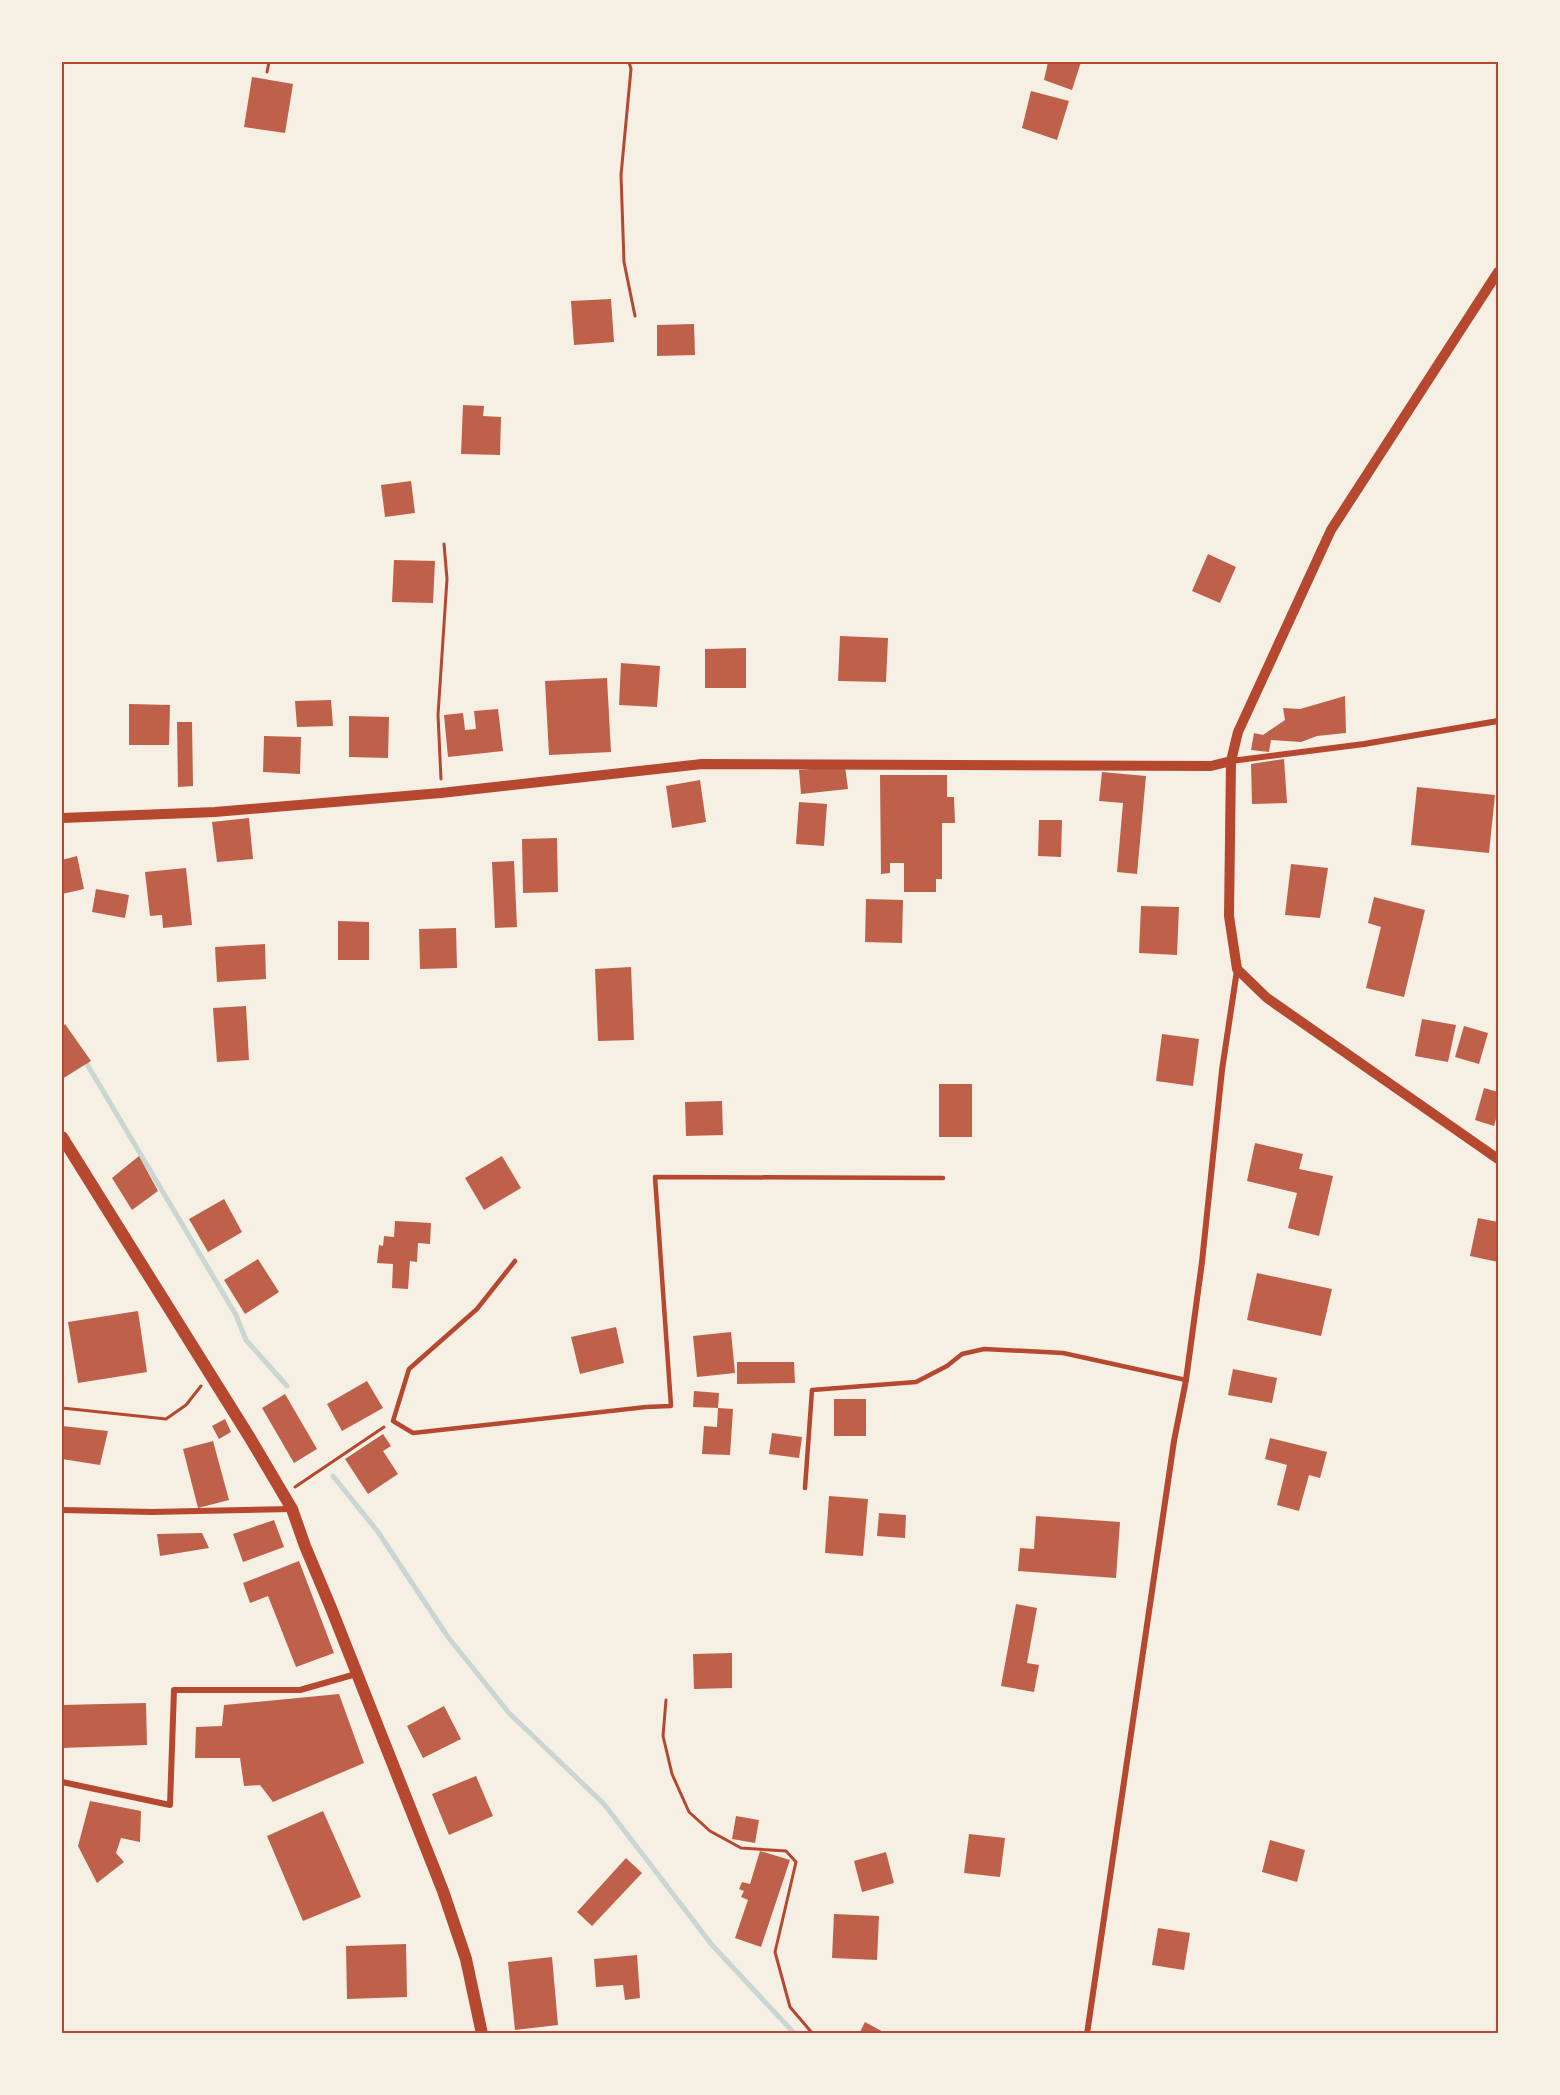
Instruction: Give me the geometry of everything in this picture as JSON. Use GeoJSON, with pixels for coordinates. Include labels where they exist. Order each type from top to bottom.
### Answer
{"type":"FeatureCollection","features":[{"type":"Feature","properties":{"kind":"main road"},"geometry":{"type":"LineString","coordinates":[[62,1137],[292,1509],[447,1903],[466,1959],[482,2034]]}},
{"type":"Feature","properties":{"kind":"street"},"geometry":{"type":"LineString","coordinates":[[1087,2034],[1174,1441],[1186,1380],[1202,1262],[1222,1070],[1237,969],[1229,916],[1231,761],[1238,732],[1331,530],[1498,272]]}},
{"type":"Feature","properties":{"kind":"street"},"geometry":{"type":"LineString","coordinates":[[62,818],[215,812],[441,793],[702,764],[1212,766],[1231,761],[1364,744],[1498,721]]}},
{"type":"Feature","properties":{"kind":"street"},"geometry":{"type":"LineString","coordinates":[[1237,969],[1267,998],[1498,1159]]}},
{"type":"Feature","properties":{"kind":"street"},"geometry":{"type":"LineString","coordinates":[[62,1510],[152,1512],[292,1509]]}},
{"type":"Feature","properties":{"kind":"street"},"geometry":{"type":"LineString","coordinates":[[62,1782],[170,1805],[174,1690],[300,1690],[356,1674]]}},
{"type":"Feature","properties":{"kind":"lane"},"geometry":{"type":"LineString","coordinates":[[515,1262],[477,1309],[409,1368],[393,1421],[413,1433],[634,1408],[671,1406],[655,1177],[943,1178]]}},
{"type":"Feature","properties":{"kind":"lane"},"geometry":{"type":"LineString","coordinates":[[805,1488],[812,1390],[916,1382],[947,1366],[962,1354],[984,1349],[1063,1353],[1186,1380]]}},
{"type":"Feature","properties":{"kind":"path"},"geometry":{"type":"LineString","coordinates":[[267,72],[269,62]]}},
{"type":"Feature","properties":{"kind":"path"},"geometry":{"type":"LineString","coordinates":[[629,62],[631,69],[621,175],[624,262],[635,316]]}},
{"type":"Feature","properties":{"kind":"path"},"geometry":{"type":"LineString","coordinates":[[441,793],[438,715],[447,579],[444,544]]}},
{"type":"Feature","properties":{"kind":"path"},"geometry":{"type":"LineString","coordinates":[[62,1408],[166,1419],[186,1405],[210,1374]]}},
{"type":"Feature","properties":{"kind":"path"},"geometry":{"type":"LineString","coordinates":[[284,1494],[393,1421]]}},
{"type":"Feature","properties":{"kind":"path"},"geometry":{"type":"LineString","coordinates":[[666,1700],[663,1736],[672,1774],[689,1812],[710,1831],[741,1848],[786,1851],[796,1862],[775,1952],[790,2007],[813,2034]]}},
{"type":"Feature","properties":{"kind":"building"},"geometry":{"type":"Polygon","coordinates":[[[1048,62],[1081,62],[1072,90],[1044,80],[1048,62]]]}},
{"type":"Feature","properties":{"kind":"building"},"geometry":{"type":"Polygon","coordinates":[[[252,77],[293,84],[285,133],[244,127],[252,77]]]}},
{"type":"Feature","properties":{"kind":"building"},"geometry":{"type":"Polygon","coordinates":[[[1031,91],[1069,101],[1057,140],[1022,128],[1031,91]]]}},
{"type":"Feature","properties":{"kind":"building"},"geometry":{"type":"Polygon","coordinates":[[[611,299],[614,342],[574,345],[571,301],[611,299]]]}},
{"type":"Feature","properties":{"kind":"building"},"geometry":{"type":"Polygon","coordinates":[[[694,324],[695,355],[657,356],[657,325],[694,324]]]}},
{"type":"Feature","properties":{"kind":"building"},"geometry":{"type":"Polygon","coordinates":[[[463,405],[484,406],[483,416],[501,417],[500,455],[461,454],[463,405]]]}},
{"type":"Feature","properties":{"kind":"building"},"geometry":{"type":"Polygon","coordinates":[[[411,481],[415,513],[385,517],[381,485],[411,481]]]}},
{"type":"Feature","properties":{"kind":"building"},"geometry":{"type":"Polygon","coordinates":[[[1208,554],[1236,567],[1220,603],[1192,591],[1208,554]]]}},
{"type":"Feature","properties":{"kind":"building"},"geometry":{"type":"Polygon","coordinates":[[[394,560],[435,561],[433,603],[392,602],[394,560]]]}},
{"type":"Feature","properties":{"kind":"building"},"geometry":{"type":"Polygon","coordinates":[[[840,636],[888,638],[886,682],[838,681],[840,636]]]}},
{"type":"Feature","properties":{"kind":"building"},"geometry":{"type":"Polygon","coordinates":[[[746,648],[746,688],[705,688],[705,649],[746,648]]]}},
{"type":"Feature","properties":{"kind":"building"},"geometry":{"type":"Polygon","coordinates":[[[621,663],[660,666],[657,707],[619,705],[621,663]]]}},
{"type":"Feature","properties":{"kind":"building"},"geometry":{"type":"Polygon","coordinates":[[[607,678],[611,752],[549,755],[545,681],[607,678]]]}},
{"type":"Feature","properties":{"kind":"building"},"geometry":{"type":"Polygon","coordinates":[[[1345,696],[1346,733],[1317,736],[1301,742],[1271,740],[1269,752],[1251,750],[1254,733],[1263,735],[1285,720],[1283,708],[1300,709],[1345,696]]]}},
{"type":"Feature","properties":{"kind":"building"},"geometry":{"type":"Polygon","coordinates":[[[331,700],[333,726],[297,727],[295,701],[331,700]]]}},
{"type":"Feature","properties":{"kind":"building"},"geometry":{"type":"Polygon","coordinates":[[[129,704],[170,705],[169,745],[129,745],[129,704]]]}},
{"type":"Feature","properties":{"kind":"building"},"geometry":{"type":"Polygon","coordinates":[[[498,709],[503,751],[448,757],[444,715],[463,713],[465,730],[476,729],[474,711],[498,709]]]}},
{"type":"Feature","properties":{"kind":"building"},"geometry":{"type":"Polygon","coordinates":[[[349,716],[389,717],[388,758],[349,757],[349,716]]]}},
{"type":"Feature","properties":{"kind":"building"},"geometry":{"type":"Polygon","coordinates":[[[177,722],[192,722],[193,786],[178,787],[177,722]]]}},
{"type":"Feature","properties":{"kind":"building"},"geometry":{"type":"Polygon","coordinates":[[[264,736],[301,737],[300,774],[263,772],[264,736]]]}},
{"type":"Feature","properties":{"kind":"building"},"geometry":{"type":"Polygon","coordinates":[[[1284,759],[1287,803],[1252,804],[1251,764],[1284,759]]]}},
{"type":"Feature","properties":{"kind":"building"},"geometry":{"type":"Polygon","coordinates":[[[845,766],[848,789],[801,794],[799,770],[845,766]]]}},
{"type":"Feature","properties":{"kind":"building"},"geometry":{"type":"Polygon","coordinates":[[[1102,772],[1146,776],[1137,874],[1117,872],[1123,803],[1099,801],[1102,772]]]}},
{"type":"Feature","properties":{"kind":"building"},"geometry":{"type":"Polygon","coordinates":[[[880,775],[947,775],[947,797],[954,797],[955,823],[942,823],[942,879],[936,879],[936,892],[904,892],[904,863],[890,863],[890,873],[881,874],[880,775]]]}},
{"type":"Feature","properties":{"kind":"building"},"geometry":{"type":"Polygon","coordinates":[[[700,780],[706,822],[672,828],[666,786],[700,780]]]}},
{"type":"Feature","properties":{"kind":"building"},"geometry":{"type":"Polygon","coordinates":[[[1417,787],[1495,795],[1489,853],[1411,845],[1417,787]]]}},
{"type":"Feature","properties":{"kind":"building"},"geometry":{"type":"Polygon","coordinates":[[[799,802],[827,804],[824,846],[796,844],[799,802]]]}},
{"type":"Feature","properties":{"kind":"building"},"geometry":{"type":"Polygon","coordinates":[[[249,818],[253,859],[217,862],[212,822],[249,818]]]}},
{"type":"Feature","properties":{"kind":"building"},"geometry":{"type":"Polygon","coordinates":[[[1039,820],[1062,820],[1061,857],[1038,856],[1039,820]]]}},
{"type":"Feature","properties":{"kind":"building"},"geometry":{"type":"Polygon","coordinates":[[[557,838],[558,892],[523,893],[522,839],[557,838]]]}},
{"type":"Feature","properties":{"kind":"building"},"geometry":{"type":"Polygon","coordinates":[[[77,856],[84,889],[62,894],[62,860],[77,856]]]}},
{"type":"Feature","properties":{"kind":"building"},"geometry":{"type":"Polygon","coordinates":[[[514,861],[517,927],[495,928],[492,862],[514,861]]]}},
{"type":"Feature","properties":{"kind":"building"},"geometry":{"type":"Polygon","coordinates":[[[1291,864],[1328,868],[1320,918],[1285,915],[1291,864]]]}},
{"type":"Feature","properties":{"kind":"building"},"geometry":{"type":"Polygon","coordinates":[[[186,868],[192,925],[163,928],[162,915],[150,916],[145,872],[186,868]]]}},
{"type":"Feature","properties":{"kind":"building"},"geometry":{"type":"Polygon","coordinates":[[[96,889],[129,895],[125,918],[92,912],[96,889]]]}},
{"type":"Feature","properties":{"kind":"building"},"geometry":{"type":"Polygon","coordinates":[[[1374,897],[1425,910],[1404,997],[1366,988],[1381,927],[1368,923],[1374,897]]]}},
{"type":"Feature","properties":{"kind":"building"},"geometry":{"type":"Polygon","coordinates":[[[866,899],[903,900],[902,943],[865,942],[866,899]]]}},
{"type":"Feature","properties":{"kind":"building"},"geometry":{"type":"Polygon","coordinates":[[[1141,906],[1179,907],[1177,955],[1139,953],[1141,906]]]}},
{"type":"Feature","properties":{"kind":"building"},"geometry":{"type":"Polygon","coordinates":[[[338,921],[369,922],[369,960],[338,960],[338,921]]]}},
{"type":"Feature","properties":{"kind":"building"},"geometry":{"type":"Polygon","coordinates":[[[456,928],[457,968],[420,969],[419,929],[456,928]]]}},
{"type":"Feature","properties":{"kind":"building"},"geometry":{"type":"Polygon","coordinates":[[[265,944],[266,979],[217,982],[215,947],[265,944]]]}},
{"type":"Feature","properties":{"kind":"building"},"geometry":{"type":"Polygon","coordinates":[[[631,967],[634,1040],[598,1041],[595,969],[631,967]]]}},
{"type":"Feature","properties":{"kind":"building"},"geometry":{"type":"Polygon","coordinates":[[[246,1006],[249,1060],[217,1062],[213,1008],[246,1006]]]}},
{"type":"Feature","properties":{"kind":"building"},"geometry":{"type":"Polygon","coordinates":[[[1422,1019],[1456,1025],[1448,1062],[1415,1056],[1422,1019]]]}},
{"type":"Feature","properties":{"kind":"building"},"geometry":{"type":"Polygon","coordinates":[[[65,1024],[91,1061],[62,1079],[62,1028],[65,1024]]]}},
{"type":"Feature","properties":{"kind":"building"},"geometry":{"type":"Polygon","coordinates":[[[1464,1026],[1488,1033],[1479,1064],[1455,1057],[1464,1026]]]}},
{"type":"Feature","properties":{"kind":"building"},"geometry":{"type":"Polygon","coordinates":[[[1162,1034],[1199,1039],[1193,1086],[1156,1081],[1162,1034]]]}},
{"type":"Feature","properties":{"kind":"building"},"geometry":{"type":"Polygon","coordinates":[[[939,1084],[972,1084],[972,1137],[939,1137],[939,1084]]]}},
{"type":"Feature","properties":{"kind":"building"},"geometry":{"type":"Polygon","coordinates":[[[1484,1088],[1498,1092],[1498,1112],[1494,1126],[1475,1120],[1484,1088]]]}},
{"type":"Feature","properties":{"kind":"building"},"geometry":{"type":"Polygon","coordinates":[[[722,1101],[723,1135],[686,1136],[685,1102],[722,1101]]]}},
{"type":"Feature","properties":{"kind":"building"},"geometry":{"type":"Polygon","coordinates":[[[1255,1143],[1303,1154],[1299,1169],[1333,1176],[1319,1236],[1288,1228],[1297,1193],[1247,1181],[1255,1143]]]}},
{"type":"Feature","properties":{"kind":"building"},"geometry":{"type":"Polygon","coordinates":[[[139,1156],[158,1191],[132,1210],[112,1178],[139,1156]]]}},
{"type":"Feature","properties":{"kind":"building"},"geometry":{"type":"Polygon","coordinates":[[[502,1156],[521,1188],[484,1210],[465,1178],[502,1156]]]}},
{"type":"Feature","properties":{"kind":"building"},"geometry":{"type":"Polygon","coordinates":[[[224,1199],[242,1232],[208,1252],[189,1219],[224,1199]]]}},
{"type":"Feature","properties":{"kind":"building"},"geometry":{"type":"Polygon","coordinates":[[[1478,1218],[1498,1222],[1498,1262],[1470,1256],[1478,1218]]]}},
{"type":"Feature","properties":{"kind":"building"},"geometry":{"type":"Polygon","coordinates":[[[395,1221],[431,1223],[430,1244],[418,1243],[417,1262],[410,1261],[408,1289],[392,1288],[393,1264],[377,1263],[379,1245],[383,1246],[384,1236],[394,1237],[395,1221]]]}},
{"type":"Feature","properties":{"kind":"building"},"geometry":{"type":"Polygon","coordinates":[[[258,1259],[279,1292],[245,1314],[224,1280],[258,1259]]]}},
{"type":"Feature","properties":{"kind":"building"},"geometry":{"type":"Polygon","coordinates":[[[1257,1273],[1332,1289],[1321,1336],[1247,1320],[1257,1273]]]}},
{"type":"Feature","properties":{"kind":"building"},"geometry":{"type":"Polygon","coordinates":[[[138,1311],[147,1372],[78,1383],[68,1322],[138,1311]]]}},
{"type":"Feature","properties":{"kind":"building"},"geometry":{"type":"Polygon","coordinates":[[[616,1327],[624,1363],[580,1374],[571,1337],[616,1327]]]}},
{"type":"Feature","properties":{"kind":"building"},"geometry":{"type":"Polygon","coordinates":[[[731,1332],[735,1373],[697,1377],[693,1336],[731,1332]]]}},
{"type":"Feature","properties":{"kind":"building"},"geometry":{"type":"Polygon","coordinates":[[[737,1362],[794,1362],[795,1383],[737,1384],[737,1362]]]}},
{"type":"Feature","properties":{"kind":"building"},"geometry":{"type":"Polygon","coordinates":[[[1233,1369],[1277,1378],[1272,1403],[1228,1395],[1233,1369]]]}},
{"type":"Feature","properties":{"kind":"building"},"geometry":{"type":"Polygon","coordinates":[[[367,1381],[383,1408],[342,1431],[327,1404],[367,1381]]]}},
{"type":"Feature","properties":{"kind":"building"},"geometry":{"type":"Polygon","coordinates":[[[694,1391],[719,1393],[718,1408],[693,1407],[694,1391]]]}},
{"type":"Feature","properties":{"kind":"building"},"geometry":{"type":"Polygon","coordinates":[[[285,1394],[317,1449],[294,1463],[262,1408],[285,1394]]]}},
{"type":"Feature","properties":{"kind":"building"},"geometry":{"type":"Polygon","coordinates":[[[834,1399],[866,1399],[866,1436],[834,1436],[834,1399]]]}},
{"type":"Feature","properties":{"kind":"building"},"geometry":{"type":"Polygon","coordinates":[[[718,1408],[733,1409],[730,1455],[702,1454],[704,1426],[717,1427],[718,1408]]]}},
{"type":"Feature","properties":{"kind":"building"},"geometry":{"type":"Polygon","coordinates":[[[225,1419],[231,1432],[219,1439],[212,1426],[225,1419]]]}},
{"type":"Feature","properties":{"kind":"building"},"geometry":{"type":"Polygon","coordinates":[[[62,1426],[108,1431],[100,1465],[62,1459],[62,1426]]]}},
{"type":"Feature","properties":{"kind":"building"},"geometry":{"type":"Polygon","coordinates":[[[772,1433],[802,1437],[799,1458],[769,1454],[772,1433]]]}},
{"type":"Feature","properties":{"kind":"building"},"geometry":{"type":"Polygon","coordinates":[[[383,1434],[391,1446],[383,1451],[398,1474],[368,1494],[345,1459],[383,1434]]]}},
{"type":"Feature","properties":{"kind":"building"},"geometry":{"type":"Polygon","coordinates":[[[1270,1438],[1327,1452],[1320,1478],[1309,1475],[1299,1511],[1277,1505],[1287,1465],[1265,1459],[1270,1438]]]}},
{"type":"Feature","properties":{"kind":"building"},"geometry":{"type":"Polygon","coordinates":[[[213,1441],[229,1500],[198,1508],[183,1449],[213,1441]]]}},
{"type":"Feature","properties":{"kind":"building"},"geometry":{"type":"Polygon","coordinates":[[[829,1496],[868,1499],[863,1556],[825,1553],[829,1496]]]}},
{"type":"Feature","properties":{"kind":"building"},"geometry":{"type":"Polygon","coordinates":[[[879,1513],[906,1515],[905,1538],[877,1536],[879,1513]]]}},
{"type":"Feature","properties":{"kind":"building"},"geometry":{"type":"Polygon","coordinates":[[[1036,1516],[1120,1522],[1116,1578],[1018,1571],[1020,1548],[1034,1549],[1036,1516]]]}},
{"type":"Feature","properties":{"kind":"building"},"geometry":{"type":"Polygon","coordinates":[[[274,1520],[284,1547],[243,1562],[233,1534],[274,1520]]]}},
{"type":"Feature","properties":{"kind":"building"},"geometry":{"type":"Polygon","coordinates":[[[202,1533],[209,1548],[160,1556],[157,1534],[202,1533]]]}},
{"type":"Feature","properties":{"kind":"building"},"geometry":{"type":"Polygon","coordinates":[[[299,1561],[334,1653],[296,1667],[268,1596],[250,1603],[243,1583],[299,1561]]]}},
{"type":"Feature","properties":{"kind":"building"},"geometry":{"type":"Polygon","coordinates":[[[1016,1604],[1037,1608],[1027,1663],[1039,1665],[1034,1692],[1001,1686],[1016,1604]]]}},
{"type":"Feature","properties":{"kind":"building"},"geometry":{"type":"Polygon","coordinates":[[[732,1653],[732,1688],[694,1689],[693,1654],[732,1653]]]}},
{"type":"Feature","properties":{"kind":"building"},"geometry":{"type":"Polygon","coordinates":[[[339,1694],[364,1763],[273,1802],[260,1785],[244,1786],[240,1758],[195,1758],[196,1727],[222,1726],[224,1705],[339,1694]]]}},
{"type":"Feature","properties":{"kind":"building"},"geometry":{"type":"Polygon","coordinates":[[[146,1703],[147,1745],[62,1748],[62,1705],[146,1703]]]}},
{"type":"Feature","properties":{"kind":"building"},"geometry":{"type":"Polygon","coordinates":[[[444,1706],[461,1739],[423,1758],[407,1726],[444,1706]]]}},
{"type":"Feature","properties":{"kind":"building"},"geometry":{"type":"Polygon","coordinates":[[[476,1776],[493,1816],[449,1835],[432,1794],[476,1776]]]}},
{"type":"Feature","properties":{"kind":"building"},"geometry":{"type":"Polygon","coordinates":[[[90,1801],[141,1811],[140,1842],[121,1838],[116,1853],[124,1862],[97,1883],[78,1846],[90,1801]]]}},
{"type":"Feature","properties":{"kind":"building"},"geometry":{"type":"Polygon","coordinates":[[[323,1811],[361,1897],[303,1921],[267,1836],[323,1811]]]}},
{"type":"Feature","properties":{"kind":"building"},"geometry":{"type":"Polygon","coordinates":[[[736,1816],[759,1820],[755,1843],[732,1839],[736,1816]]]}},
{"type":"Feature","properties":{"kind":"building"},"geometry":{"type":"Polygon","coordinates":[[[969,1834],[1005,1838],[1000,1877],[964,1873],[969,1834]]]}},
{"type":"Feature","properties":{"kind":"building"},"geometry":{"type":"Polygon","coordinates":[[[1270,1840],[1305,1850],[1297,1882],[1262,1872],[1270,1840]]]}},
{"type":"Feature","properties":{"kind":"building"},"geometry":{"type":"Polygon","coordinates":[[[760,1851],[790,1860],[761,1947],[735,1938],[748,1900],[741,1897],[744,1891],[739,1889],[742,1882],[750,1884],[760,1851]]]}},
{"type":"Feature","properties":{"kind":"building"},"geometry":{"type":"Polygon","coordinates":[[[886,1852],[894,1883],[862,1892],[854,1861],[886,1852]]]}},
{"type":"Feature","properties":{"kind":"building"},"geometry":{"type":"Polygon","coordinates":[[[626,1858],[642,1873],[592,1926],[577,1912],[626,1858]]]}},
{"type":"Feature","properties":{"kind":"building"},"geometry":{"type":"Polygon","coordinates":[[[834,1914],[879,1916],[877,1960],[832,1958],[834,1914]]]}},
{"type":"Feature","properties":{"kind":"building"},"geometry":{"type":"Polygon","coordinates":[[[1158,1928],[1190,1933],[1184,1970],[1152,1965],[1158,1928]]]}},
{"type":"Feature","properties":{"kind":"building"},"geometry":{"type":"Polygon","coordinates":[[[406,1944],[407,1997],[347,1999],[346,1946],[406,1944]]]}},
{"type":"Feature","properties":{"kind":"building"},"geometry":{"type":"Polygon","coordinates":[[[637,1955],[640,1998],[625,2000],[623,1985],[596,1987],[594,1959],[637,1955]]]}},
{"type":"Feature","properties":{"kind":"building"},"geometry":{"type":"Polygon","coordinates":[[[552,1957],[558,2025],[515,2030],[508,1962],[552,1957]]]}},
{"type":"Feature","properties":{"kind":"building"},"geometry":{"type":"Polygon","coordinates":[[[865,2022],[887,2034],[859,2034],[865,2022]]]}},
{"type":"Feature","properties":{"kind":"waterway"},"geometry":{"type":"LineString","coordinates":[[84,1059],[236,1315],[246,1340],[287,1386]]}},
{"type":"Feature","properties":{"kind":"waterway"},"geometry":{"type":"LineString","coordinates":[[333,1476],[378,1532],[448,1637],[509,1713],[604,1804],[712,1945],[795,2034]]}}]}
